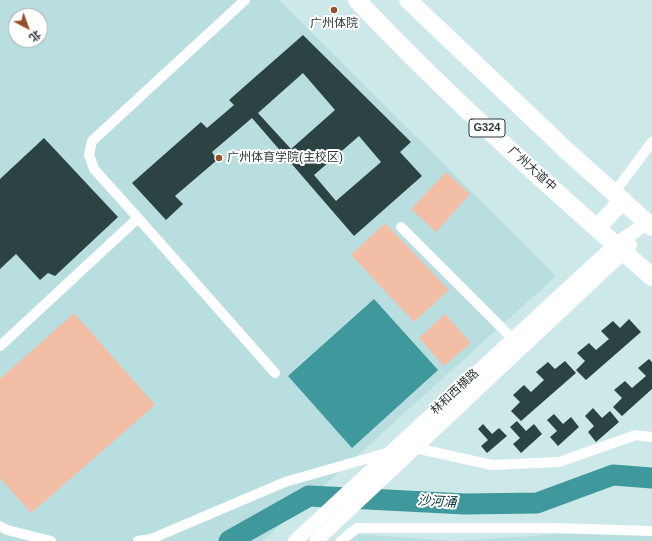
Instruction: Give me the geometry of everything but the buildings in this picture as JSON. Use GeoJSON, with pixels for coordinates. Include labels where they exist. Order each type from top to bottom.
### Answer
{"type":"FeatureCollection","features":[{"type":"Feature","properties":{"kind":"highway","name":"广州大道中"},"geometry":{"type":"LineString","coordinates":[[357,0],[469,111],[652,276]]}},
{"type":"Feature","properties":{"kind":"highway"},"geometry":{"type":"LineString","coordinates":[[408,0],[566,150],[651,226]]}},
{"type":"Feature","properties":{"kind":"highway"},"geometry":{"type":"LineString","coordinates":[[597,228],[618,196]]}},
{"type":"Feature","properties":{"kind":"main road"},"geometry":{"type":"LineString","coordinates":[[620,248],[651,226]]}},
{"type":"Feature","properties":{"kind":"main road","name":"林和西横路"},"geometry":{"type":"LineString","coordinates":[[298,538],[513,339],[620,248]]}},
{"type":"Feature","properties":{"kind":"main road","name":"林和西横路"},"geometry":{"type":"LineString","coordinates":[[320,538],[415,448],[620,248]]}},
{"type":"Feature","properties":{"kind":"street"},"geometry":{"type":"LineString","coordinates":[[245,0],[92,141],[89,155],[94,169],[275,372]]}},
{"type":"Feature","properties":{"kind":"street"},"geometry":{"type":"LineString","coordinates":[[618,196],[652,142]]}},
{"type":"Feature","properties":{"kind":"street"},"geometry":{"type":"LineString","coordinates":[[0,346],[138,218]]}},
{"type":"Feature","properties":{"kind":"street"},"geometry":{"type":"LineString","coordinates":[[401,227],[513,339]]}},
{"type":"Feature","properties":{"kind":"street"},"geometry":{"type":"LineString","coordinates":[[415,448],[492,466],[559,462],[636,435],[652,437]]}},
{"type":"Feature","properties":{"kind":"street"},"geometry":{"type":"LineString","coordinates":[[138,541],[151,539],[285,482],[390,452]]}},
{"type":"Feature","properties":{"kind":"street"},"geometry":{"type":"LineString","coordinates":[[0,526],[7,530],[51,541]]}},
{"type":"Feature","properties":{"kind":"street"},"geometry":{"type":"LineString","coordinates":[[341,541],[357,528],[555,528],[652,530]]}},
{"type":"Feature","properties":{"kind":"shaded area","name":"广州体育学院(主校区)"},"geometry":{"type":"Polygon","coordinates":[[[0,0],[279,0],[556,276],[263,541],[0,541],[0,0]]]}},
{"type":"Feature","properties":{"kind":"shaded area"},"geometry":{"type":"Polygon","coordinates":[[[446,172],[470,194],[436,232],[411,209],[446,172]]]}},
{"type":"Feature","properties":{"kind":"shaded area"},"geometry":{"type":"Polygon","coordinates":[[[385,223],[449,290],[414,322],[351,255],[385,223]]]}},
{"type":"Feature","properties":{"kind":"shaded area"},"geometry":{"type":"Polygon","coordinates":[[[74,313],[155,405],[31,513],[0,478],[0,379],[74,313]]]}},
{"type":"Feature","properties":{"kind":"shaded area"},"geometry":{"type":"Polygon","coordinates":[[[445,314],[471,343],[444,366],[419,338],[445,314]]]}},
{"type":"Feature","properties":{"kind":"shaded area"},"geometry":{"type":"Polygon","coordinates":[[[605,531],[652,535],[652,541],[455,541],[605,531]]]}},
{"type":"Feature","properties":{"kind":"shaded area"},"geometry":{"type":"Polygon","coordinates":[[[355,534],[453,541],[347,541],[355,534]]]}},
{"type":"Feature","properties":{"kind":"water"},"geometry":{"type":"Polygon","coordinates":[[[374,299],[438,370],[352,448],[288,376],[374,299]]]}},
{"type":"Feature","properties":{"kind":"waterway","name":"沙河涌"},"geometry":{"type":"LineString","coordinates":[[229,541],[309,496],[465,504],[537,503],[613,475],[652,478]]}},
{"type":"Feature","properties":{"kind":"place","name":"广州体院"},"geometry":{"type":"Point","coordinates":[334,10]}},
{"type":"Feature","properties":{"kind":"place","name":"广州体育学院(主校区)"},"geometry":{"type":"Point","coordinates":[219,158]}}]}
